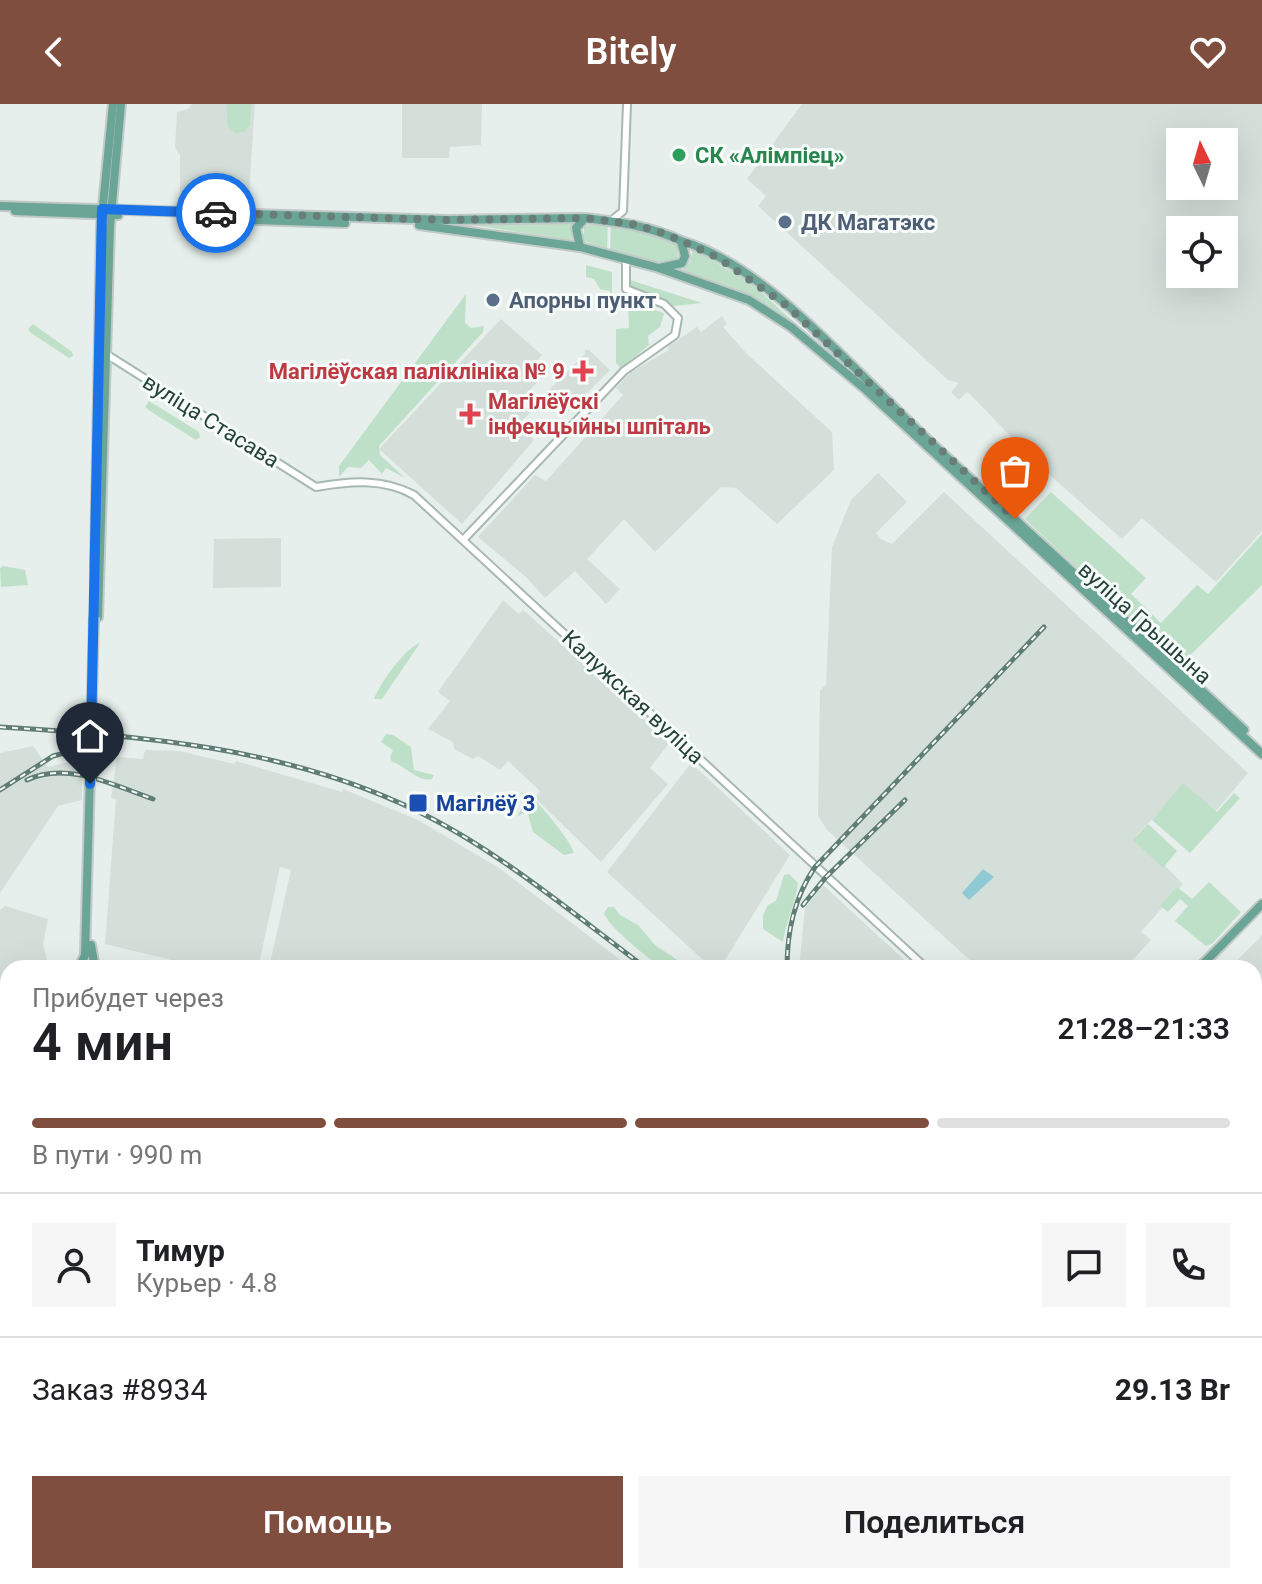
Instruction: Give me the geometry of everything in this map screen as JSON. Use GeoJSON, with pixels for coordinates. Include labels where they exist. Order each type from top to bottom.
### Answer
{"type":"FeatureCollection","features":[{"type":"Feature","properties":{"kind":"main road"},"geometry":{"type":"LineString","coordinates":[[93,960],[96,617],[106,212],[113,104]]}},
{"type":"Feature","properties":{"kind":"main road"},"geometry":{"type":"LineString","coordinates":[[100,468],[106,354],[106,212],[121,104]]}},
{"type":"Feature","properties":{"kind":"main road"},"geometry":{"type":"LineString","coordinates":[[0,208],[420,225],[580,247],[576,228],[585,218]]}},
{"type":"Feature","properties":{"kind":"main road"},"geometry":{"type":"LineString","coordinates":[[106,212],[448,220],[585,218]]}},
{"type":"Feature","properties":{"kind":"main road","name":"вуліца Грышына"},"geometry":{"type":"LineString","coordinates":[[585,218],[632,224],[681,241],[736,269],[810,325],[930,442],[1262,747]]}},
{"type":"Feature","properties":{"kind":"main road"},"geometry":{"type":"LineString","coordinates":[[659,268],[682,263],[685,256],[681,241]]}},
{"type":"Feature","properties":{"kind":"main road","name":"вуліца Грышына"},"geometry":{"type":"LineString","coordinates":[[580,247],[659,268],[749,300],[791,327],[865,389],[1262,754]]}},
{"type":"Feature","properties":{"kind":"main road"},"geometry":{"type":"LineString","coordinates":[[83,960],[92,812]]}},
{"type":"Feature","properties":{"kind":"main road"},"geometry":{"type":"LineString","coordinates":[[1207,960],[1262,904]]}},
{"type":"Feature","properties":{"kind":"main road"},"geometry":{"type":"LineString","coordinates":[[1215,960],[1262,910]]}},
{"type":"Feature","properties":{"kind":"street"},"geometry":{"type":"LineString","coordinates":[[627,104],[623,211],[632,224]]}},
{"type":"Feature","properties":{"kind":"street"},"geometry":{"type":"LineString","coordinates":[[611,221],[623,211]]}},
{"type":"Feature","properties":{"kind":"street"},"geometry":{"type":"LineString","coordinates":[[464,539],[624,371],[675,335],[678,318],[672,309],[626,289],[626,259]]}},
{"type":"Feature","properties":{"kind":"street","name":"вуліца Стасава"},"geometry":{"type":"LineString","coordinates":[[106,354],[316,487]]}},
{"type":"Feature","properties":{"kind":"street","name":"Калужская вуліца"},"geometry":{"type":"LineString","coordinates":[[316,487],[356,481],[403,489],[464,539],[917,960]]}},
{"type":"Feature","properties":{"kind":"shaded area"},"geometry":{"type":"Polygon","coordinates":[[[192,104],[255,104],[249,194],[180,192],[180,155],[175,147],[177,112],[188,109],[192,104]]]}},
{"type":"Feature","properties":{"kind":"shaded area"},"geometry":{"type":"Polygon","coordinates":[[[402,104],[482,104],[481,145],[450,147],[449,158],[402,158],[402,104]]]}},
{"type":"Feature","properties":{"kind":"shaded area"},"geometry":{"type":"Polygon","coordinates":[[[802,104],[1262,104],[1262,531],[1216,582],[1142,518],[1122,539],[1035,462],[970,394],[967,392],[959,400],[951,392],[959,383],[948,380],[758,206],[766,196],[747,179],[802,104]]]}},
{"type":"Feature","properties":{"kind":"shaded area"},"geometry":{"type":"Polygon","coordinates":[[[722,316],[727,324],[723,327],[747,354],[832,432],[834,470],[777,524],[736,488],[721,487],[655,552],[624,519],[587,559],[620,589],[606,604],[575,571],[545,598],[526,577],[478,537],[535,475],[546,481],[623,395],[616,388],[631,372],[669,350],[667,347],[697,327],[701,332],[722,316]]]}},
{"type":"Feature","properties":{"kind":"shaded area","name":"Магілёўскі інфекцыйны шпіталь"},"geometry":{"type":"Polygon","coordinates":[[[501,319],[542,355],[536,362],[547,372],[527,393],[539,403],[519,424],[534,440],[462,524],[379,449],[501,319]]]}},
{"type":"Feature","properties":{"kind":"shaded area"},"geometry":{"type":"Polygon","coordinates":[[[585,350],[589,350],[610,370],[567,413],[546,393],[585,354],[585,350]]]}},
{"type":"Feature","properties":{"kind":"shaded area"},"geometry":{"type":"Polygon","coordinates":[[[878,473],[907,502],[876,533],[892,544],[944,492],[1248,773],[1210,818],[1181,789],[1136,836],[1183,884],[1141,932],[1151,940],[1132,960],[970,960],[827,830],[818,816],[820,690],[826,685],[832,547],[851,500],[878,473]]]}},
{"type":"Feature","properties":{"kind":"shaded area"},"geometry":{"type":"Polygon","coordinates":[[[281,538],[281,587],[213,588],[214,539],[281,538]]]}},
{"type":"Feature","properties":{"kind":"shaded area"},"geometry":{"type":"Polygon","coordinates":[[[503,600],[519,614],[523,610],[670,742],[650,768],[668,784],[601,862],[535,798],[540,791],[508,761],[500,770],[478,756],[473,759],[454,749],[453,742],[428,729],[450,701],[438,692],[503,600]]]}},
{"type":"Feature","properties":{"kind":"shaded area"},"geometry":{"type":"Polygon","coordinates":[[[33,746],[48,767],[77,760],[82,777],[82,800],[58,806],[0,893],[0,753],[33,746]]]}},
{"type":"Feature","properties":{"kind":"shaded area"},"geometry":{"type":"Polygon","coordinates":[[[145,750],[180,751],[234,764],[236,761],[342,792],[343,789],[418,820],[499,868],[620,960],[271,960],[291,870],[280,867],[260,960],[172,960],[105,944],[116,799],[111,798],[117,757],[143,759],[145,750]]]}},
{"type":"Feature","properties":{"kind":"shaded area"},"geometry":{"type":"Polygon","coordinates":[[[691,763],[790,855],[725,960],[703,960],[607,872],[691,763]]]}},
{"type":"Feature","properties":{"kind":"shaded area"},"geometry":{"type":"Polygon","coordinates":[[[823,885],[904,960],[800,960],[805,908],[823,885]]]}},
{"type":"Feature","properties":{"kind":"shaded area"},"geometry":{"type":"Polygon","coordinates":[[[5,906],[48,919],[43,944],[47,960],[0,960],[0,910],[5,906]]]}},
{"type":"Feature","properties":{"kind":"shaded area"},"geometry":{"type":"Polygon","coordinates":[[[1262,935],[1262,960],[1238,960],[1262,935]]]}},
{"type":"Feature","properties":{"kind":"green space"},"geometry":{"type":"Polygon","coordinates":[[[226,104],[251,104],[250,125],[244,132],[235,133],[228,127],[226,104]]]}},
{"type":"Feature","properties":{"kind":"green space"},"geometry":{"type":"Polygon","coordinates":[[[575,221],[571,240],[466,224],[575,221]]]}},
{"type":"Feature","properties":{"kind":"green space"},"geometry":{"type":"Polygon","coordinates":[[[608,222],[607,249],[584,241],[584,226],[608,222]]]}},
{"type":"Feature","properties":{"kind":"green space"},"geometry":{"type":"Polygon","coordinates":[[[611,223],[672,241],[677,245],[678,261],[664,265],[610,250],[611,223]]]}},
{"type":"Feature","properties":{"kind":"green space"},"geometry":{"type":"Polygon","coordinates":[[[693,249],[751,283],[807,334],[767,304],[682,271],[690,262],[693,249]]]}},
{"type":"Feature","properties":{"kind":"green space"},"geometry":{"type":"Polygon","coordinates":[[[586,265],[612,272],[612,302],[610,291],[600,289],[594,279],[586,277],[586,265]]]}},
{"type":"Feature","properties":{"kind":"green space"},"geometry":{"type":"Polygon","coordinates":[[[627,279],[702,303],[674,306],[631,292],[627,288],[627,279]]]}},
{"type":"Feature","properties":{"kind":"green space"},"geometry":{"type":"Polygon","coordinates":[[[466,294],[465,323],[471,328],[484,326],[483,332],[379,446],[380,455],[405,478],[386,468],[382,474],[369,460],[361,468],[348,467],[339,477],[339,466],[466,294]]]}},
{"type":"Feature","properties":{"kind":"green space"},"geometry":{"type":"Polygon","coordinates":[[[628,302],[664,313],[660,327],[648,336],[649,345],[621,369],[616,363],[616,329],[629,328],[628,302]]]}},
{"type":"Feature","properties":{"kind":"green space"},"geometry":{"type":"Polygon","coordinates":[[[33,324],[72,352],[73,356],[69,358],[31,333],[28,329],[33,324]]]}},
{"type":"Feature","properties":{"kind":"green space"},"geometry":{"type":"Polygon","coordinates":[[[149,401],[199,432],[200,437],[196,440],[150,411],[145,407],[149,401]]]}},
{"type":"Feature","properties":{"kind":"green space"},"geometry":{"type":"Polygon","coordinates":[[[1051,492],[1146,578],[1131,594],[1161,623],[1197,585],[1208,594],[1262,534],[1262,585],[1180,665],[1025,519],[1051,492]]]}},
{"type":"Feature","properties":{"kind":"green space"},"geometry":{"type":"Polygon","coordinates":[[[0,568],[25,570],[28,585],[1,587],[0,568]]]}},
{"type":"Feature","properties":{"kind":"green space"},"geometry":{"type":"Polygon","coordinates":[[[420,643],[382,699],[374,699],[394,667],[420,643]]]}},
{"type":"Feature","properties":{"kind":"green space"},"geometry":{"type":"Polygon","coordinates":[[[386,734],[411,747],[414,770],[434,775],[432,779],[416,776],[392,762],[390,757],[393,750],[381,742],[386,734]]]}},
{"type":"Feature","properties":{"kind":"green space"},"geometry":{"type":"Polygon","coordinates":[[[1183,783],[1217,812],[1234,793],[1240,798],[1190,853],[1152,820],[1183,783]]]}},
{"type":"Feature","properties":{"kind":"green space"},"geometry":{"type":"Polygon","coordinates":[[[526,792],[553,821],[574,853],[564,855],[533,832],[527,811],[517,817],[524,803],[522,793],[526,792]]]}},
{"type":"Feature","properties":{"kind":"green space"},"geometry":{"type":"Polygon","coordinates":[[[1148,824],[1177,851],[1163,868],[1133,840],[1148,824]]]}},
{"type":"Feature","properties":{"kind":"green space"},"geometry":{"type":"Polygon","coordinates":[[[789,874],[798,883],[783,942],[763,929],[763,915],[768,905],[776,901],[784,875],[789,874]]]}},
{"type":"Feature","properties":{"kind":"green space"},"geometry":{"type":"Polygon","coordinates":[[[1209,882],[1241,912],[1213,943],[1206,946],[1175,921],[1188,906],[1180,899],[1168,912],[1160,906],[1177,887],[1192,899],[1209,882]]]}},
{"type":"Feature","properties":{"kind":"green space"},"geometry":{"type":"Polygon","coordinates":[[[608,907],[614,907],[620,915],[638,925],[655,945],[677,960],[649,958],[621,934],[604,913],[608,907]]]}},
{"type":"Feature","properties":{"kind":"water"},"geometry":{"type":"Polygon","coordinates":[[[983,869],[994,877],[969,900],[962,893],[983,869]]]}},
{"type":"Feature","properties":{"kind":"railway"},"geometry":{"type":"LineString","coordinates":[[787,960],[793,915],[815,867],[1044,627]]}},
{"type":"Feature","properties":{"kind":"railway"},"geometry":{"type":"LineString","coordinates":[[0,727],[107,735],[212,748],[264,758],[365,789],[415,810],[476,844],[534,883],[635,960]]}},
{"type":"Feature","properties":{"kind":"railway"},"geometry":{"type":"LineString","coordinates":[[0,790],[53,756],[108,742]]}},
{"type":"Feature","properties":{"kind":"railway"},"geometry":{"type":"LineString","coordinates":[[27,780],[42,775],[74,774],[153,799]]}},
{"type":"Feature","properties":{"kind":"railway"},"geometry":{"type":"LineString","coordinates":[[803,905],[826,877],[905,800]]}},
{"type":"Feature","properties":{"kind":"way so far"},"geometry":{"type":"LineString","coordinates":[[216,213],[448,220],[585,218],[632,224],[666,234],[717,257],[787,306],[1015,519]]}},
{"type":"Feature","properties":{"kind":"place","name":"СК «Алімпіец»"},"geometry":{"type":"Point","coordinates":[679,155]}},
{"type":"Feature","properties":{"kind":"place","name":"ДК Магатэкс"},"geometry":{"type":"Point","coordinates":[785,222]}},
{"type":"Feature","properties":{"kind":"place","name":"Апорны пункт"},"geometry":{"type":"Point","coordinates":[493,300]}},
{"type":"Feature","properties":{"kind":"place","name":"Магілёўская паліклініка № 9"},"geometry":{"type":"Point","coordinates":[583,371]}},
{"type":"Feature","properties":{"kind":"place","name":"Магілёўскі інфекцыйны шпіталь"},"geometry":{"type":"Point","coordinates":[470,414]}},
{"type":"Feature","properties":{"kind":"place","name":"Магілёў 3"},"geometry":{"type":"Point","coordinates":[418,803]}},
{"type":"Feature","properties":{"kind":"route"},"geometry":{"type":"LineString","coordinates":[[90,784],[102,209],[216,213]]}}]}
